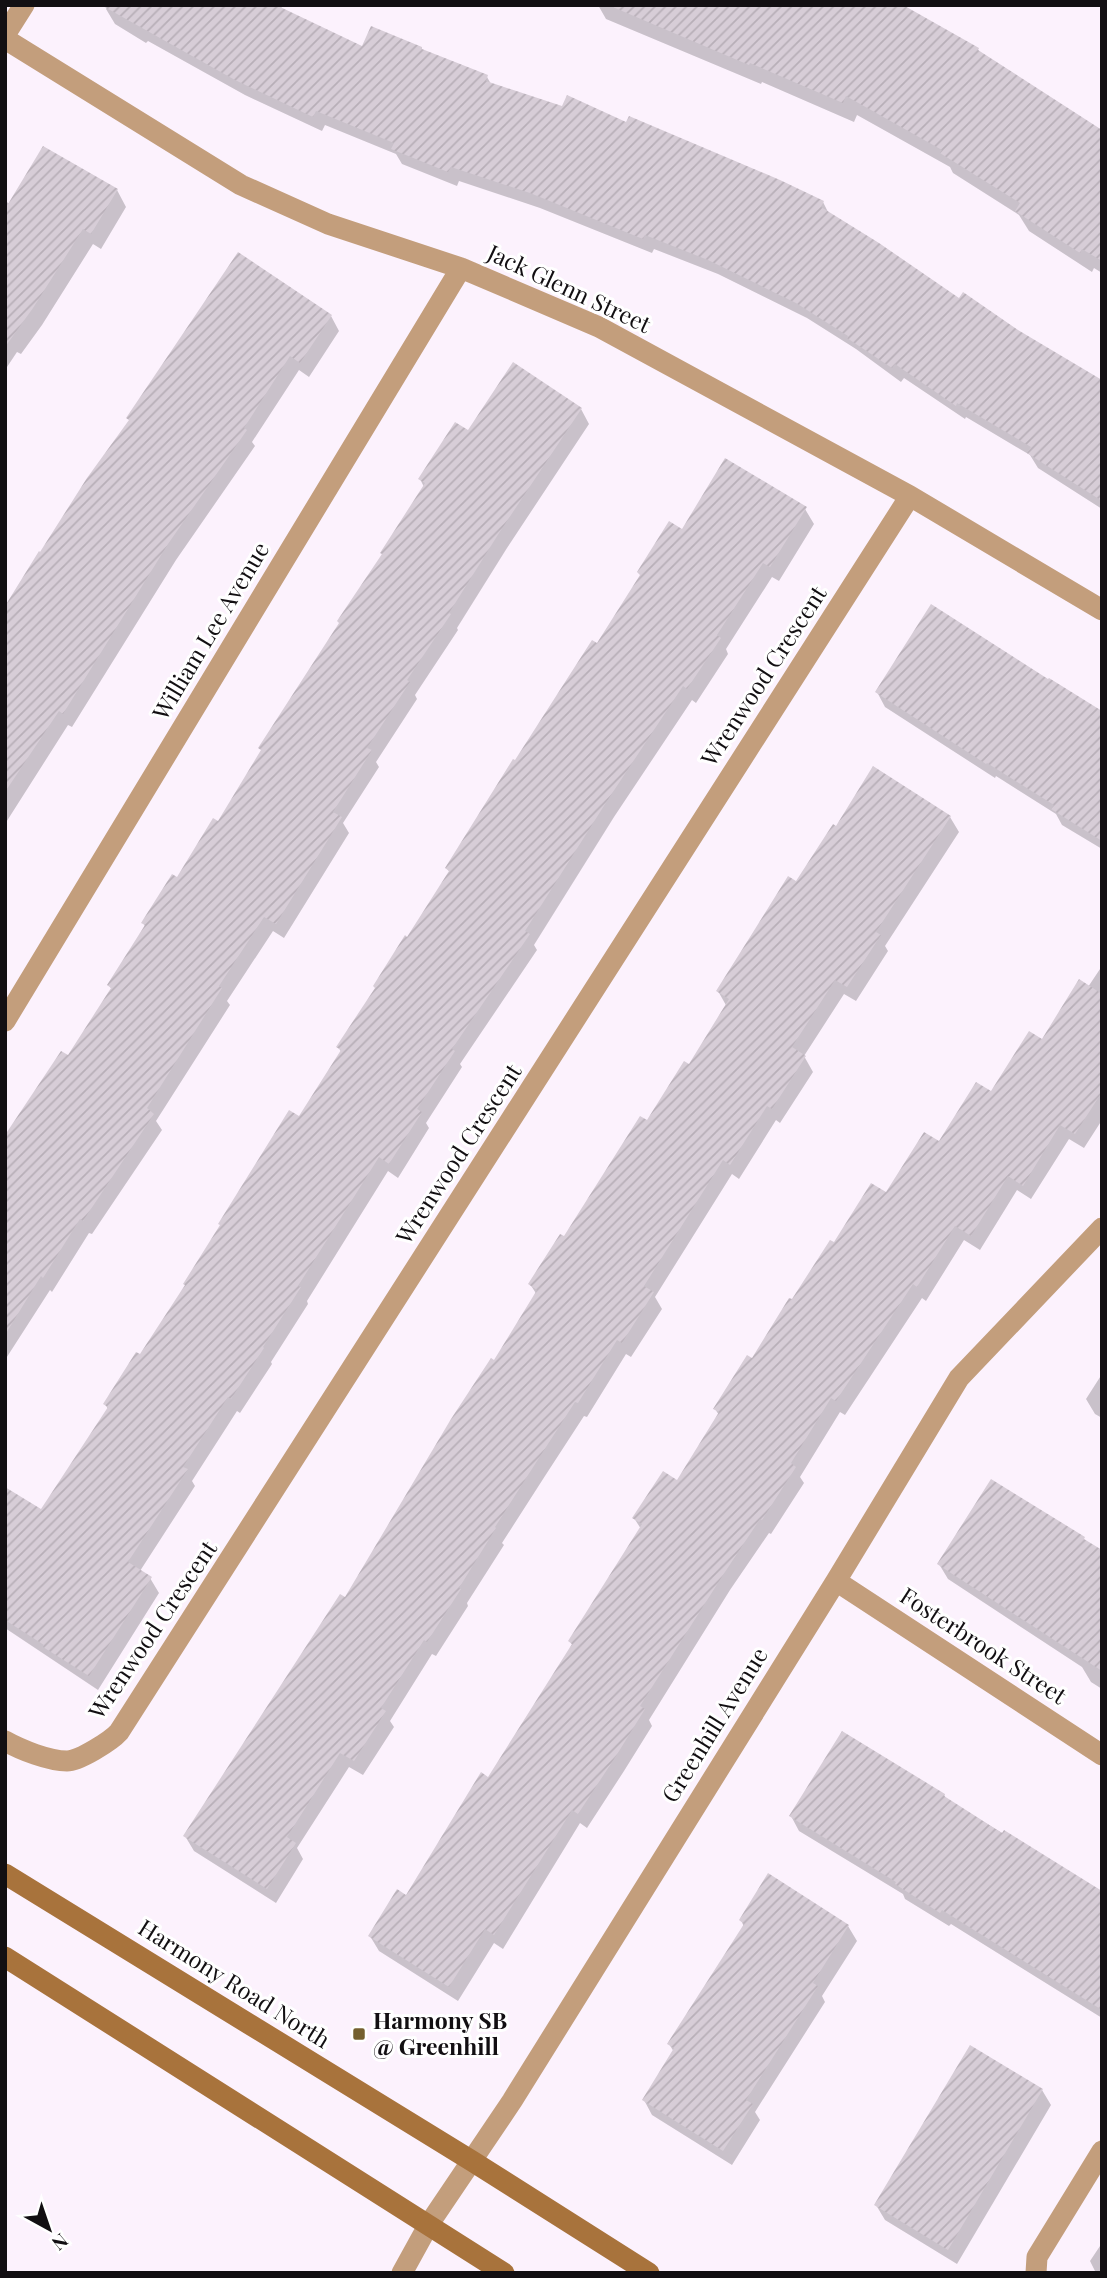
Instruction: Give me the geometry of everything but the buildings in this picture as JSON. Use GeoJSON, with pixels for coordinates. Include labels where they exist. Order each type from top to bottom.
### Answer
{"type":"FeatureCollection","features":[{"type":"Feature","properties":{"kind":"main road","name":"Harmony Road North"},"geometry":{"type":"LineString","coordinates":[[5,1874],[649,2273]]}},
{"type":"Feature","properties":{"kind":"main road"},"geometry":{"type":"LineString","coordinates":[[5,1957],[504,2273]]}},
{"type":"Feature","properties":{"kind":"street"},"geometry":{"type":"LineString","coordinates":[[5,37],[24,5]]}},
{"type":"Feature","properties":{"kind":"street","name":"Jack Glenn Street"},"geometry":{"type":"LineString","coordinates":[[5,37],[242,185],[328,224],[461,268],[600,327],[910,496],[1102,610]]}},
{"type":"Feature","properties":{"kind":"street","name":"William Lee Avenue"},"geometry":{"type":"LineString","coordinates":[[5,1021],[461,268]]}},
{"type":"Feature","properties":{"kind":"street","name":"Wrenwood Crescent"},"geometry":{"type":"LineString","coordinates":[[5,1741],[22,1751],[69,1762],[109,1743],[120,1732],[910,496]]}},
{"type":"Feature","properties":{"kind":"street","name":"Greenhill Avenue"},"geometry":{"type":"LineString","coordinates":[[402,2273],[429,2224],[512,2101],[836,1581],[959,1378],[1102,1228]]}},
{"type":"Feature","properties":{"kind":"street","name":"Fosterbrook Street"},"geometry":{"type":"LineString","coordinates":[[836,1581],[1102,1755]]}},
{"type":"Feature","properties":{"kind":"street"},"geometry":{"type":"LineString","coordinates":[[1036,2273],[1037,2257],[1102,2151]]}},
{"type":"Feature","properties":{"kind":"place","name":"Harmony SB @ Greenhill"},"geometry":{"type":"Point","coordinates":[359,2034]}}]}
